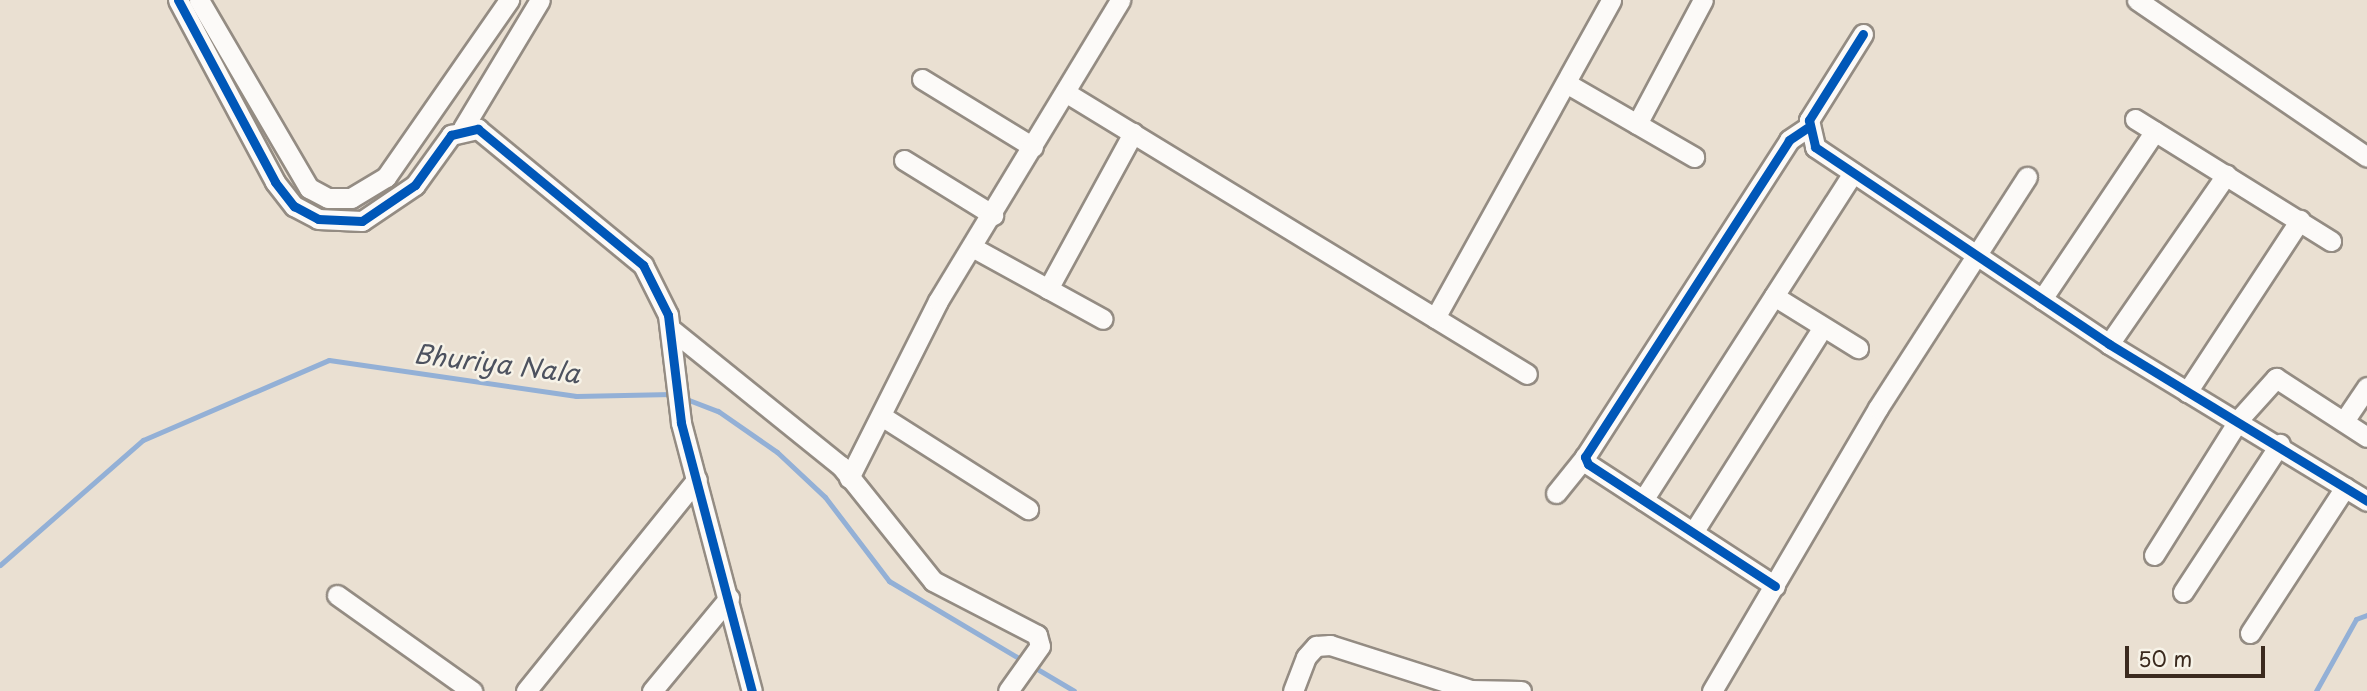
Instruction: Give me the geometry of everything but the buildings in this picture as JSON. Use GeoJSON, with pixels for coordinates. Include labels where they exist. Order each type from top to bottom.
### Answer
{"type":"FeatureCollection","features":[{"type":"Feature","properties":{"kind":"street"},"geometry":{"type":"LineString","coordinates":[[178,0],[275,182],[294,206],[317,219],[362,221],[386,209],[463,128],[540,0]]}},
{"type":"Feature","properties":{"kind":"street"},"geometry":{"type":"LineString","coordinates":[[199,0],[309,188],[328,198],[351,198],[386,177],[509,0]]}},
{"type":"Feature","properties":{"kind":"street"},"geometry":{"type":"LineString","coordinates":[[849,478],[883,417],[920,334],[1120,0]]}},
{"type":"Feature","properties":{"kind":"street"},"geometry":{"type":"LineString","coordinates":[[1435,318],[1611,0]]}},
{"type":"Feature","properties":{"kind":"street"},"geometry":{"type":"LineString","coordinates":[[1637,124],[1703,0]]}},
{"type":"Feature","properties":{"kind":"street"},"geometry":{"type":"LineString","coordinates":[[2137,0],[2367,157]]}},
{"type":"Feature","properties":{"kind":"street"},"geometry":{"type":"LineString","coordinates":[[1556,493],[1585,457],[1789,140],[1807,128],[1863,34]]}},
{"type":"Feature","properties":{"kind":"street"},"geometry":{"type":"LineString","coordinates":[[922,79],[1033,147]]}},
{"type":"Feature","properties":{"kind":"street"},"geometry":{"type":"LineString","coordinates":[[1566,83],[1694,157]]}},
{"type":"Feature","properties":{"kind":"street"},"geometry":{"type":"LineString","coordinates":[[1065,92],[1527,374]]}},
{"type":"Feature","properties":{"kind":"street"},"geometry":{"type":"LineString","coordinates":[[2135,119],[2331,240]]}},
{"type":"Feature","properties":{"kind":"street"},"geometry":{"type":"LineString","coordinates":[[463,128],[478,129],[623,244],[657,288],[671,329],[679,367],[680,407],[697,480],[752,691]]}},
{"type":"Feature","properties":{"kind":"street"},"geometry":{"type":"LineString","coordinates":[[1807,128],[1815,147],[2109,344],[2187,392],[2240,418],[2367,500]]}},
{"type":"Feature","properties":{"kind":"street"},"geometry":{"type":"LineString","coordinates":[[2042,299],[2155,131]]}},
{"type":"Feature","properties":{"kind":"street"},"geometry":{"type":"LineString","coordinates":[[1048,289],[1133,133]]}},
{"type":"Feature","properties":{"kind":"street"},"geometry":{"type":"LineString","coordinates":[[904,160],[993,215]]}},
{"type":"Feature","properties":{"kind":"street"},"geometry":{"type":"LineString","coordinates":[[1643,500],[1853,173]]}},
{"type":"Feature","properties":{"kind":"street"},"geometry":{"type":"LineString","coordinates":[[2109,344],[2226,175]]}},
{"type":"Feature","properties":{"kind":"street"},"geometry":{"type":"LineString","coordinates":[[1712,691],[1976,255],[2027,177]]}},
{"type":"Feature","properties":{"kind":"street"},"geometry":{"type":"LineString","coordinates":[[2187,392],[2300,220]]}},
{"type":"Feature","properties":{"kind":"street"},"geometry":{"type":"LineString","coordinates":[[972,247],[1103,319]]}},
{"type":"Feature","properties":{"kind":"street"},"geometry":{"type":"LineString","coordinates":[[1774,296],[1858,348]]}},
{"type":"Feature","properties":{"kind":"street"},"geometry":{"type":"LineString","coordinates":[[1694,531],[1823,327]]}},
{"type":"Feature","properties":{"kind":"street"},"geometry":{"type":"LineString","coordinates":[[671,329],[849,478],[933,582],[1023,625],[1040,646],[1012,686]]}},
{"type":"Feature","properties":{"kind":"street"},"geometry":{"type":"LineString","coordinates":[[2154,555],[2240,418],[2276,378],[2367,437]]}},
{"type":"Feature","properties":{"kind":"street"},"geometry":{"type":"LineString","coordinates":[[2344,421],[2367,387]]}},
{"type":"Feature","properties":{"kind":"street"},"geometry":{"type":"LineString","coordinates":[[883,417],[1028,509]]}},
{"type":"Feature","properties":{"kind":"street"},"geometry":{"type":"LineString","coordinates":[[2183,592],[2280,444]]}},
{"type":"Feature","properties":{"kind":"street"},"geometry":{"type":"LineString","coordinates":[[1585,457],[1643,500],[1775,586]]}},
{"type":"Feature","properties":{"kind":"street"},"geometry":{"type":"LineString","coordinates":[[526,691],[697,480]]}},
{"type":"Feature","properties":{"kind":"street"},"geometry":{"type":"LineString","coordinates":[[2250,633],[2345,487]]}},
{"type":"Feature","properties":{"kind":"street"},"geometry":{"type":"LineString","coordinates":[[337,595],[472,691]]}},
{"type":"Feature","properties":{"kind":"street"},"geometry":{"type":"LineString","coordinates":[[652,691],[729,598]]}},
{"type":"Feature","properties":{"kind":"street"},"geometry":{"type":"LineString","coordinates":[[1293,691],[1306,657],[1316,646],[1331,645],[1471,690],[1521,691]]}},
{"type":"Feature","properties":{"kind":"waterway","name":"Bhuriya Nala"},"geometry":{"type":"LineString","coordinates":[[0,565],[143,440],[329,360],[576,396],[672,394]]}},
{"type":"Feature","properties":{"kind":"waterway","name":"Bhuriya Nala"},"geometry":{"type":"LineString","coordinates":[[681,397],[718,411],[777,452],[825,497],[889,581],[1074,691]]}},
{"type":"Feature","properties":{"kind":"waterway","name":"Bhuriya Nala"},"geometry":{"type":"LineString","coordinates":[[2316,691],[2356,619],[2367,615]]}},
{"type":"Feature","properties":{"kind":"cycle path"},"geometry":{"type":"LineString","coordinates":[[178,0],[275,182],[294,206],[318,219],[362,221],[415,185],[451,135],[478,129],[643,265],[668,315],[681,423],[752,691]]}},
{"type":"Feature","properties":{"kind":"cycle path"},"geometry":{"type":"LineString","coordinates":[[1863,34],[1809,120],[1815,147],[2109,344],[2367,501]]}},
{"type":"Feature","properties":{"kind":"cycle path"},"geometry":{"type":"LineString","coordinates":[[1775,586],[1588,464],[1585,457],[1789,140],[1807,128]]}}]}
